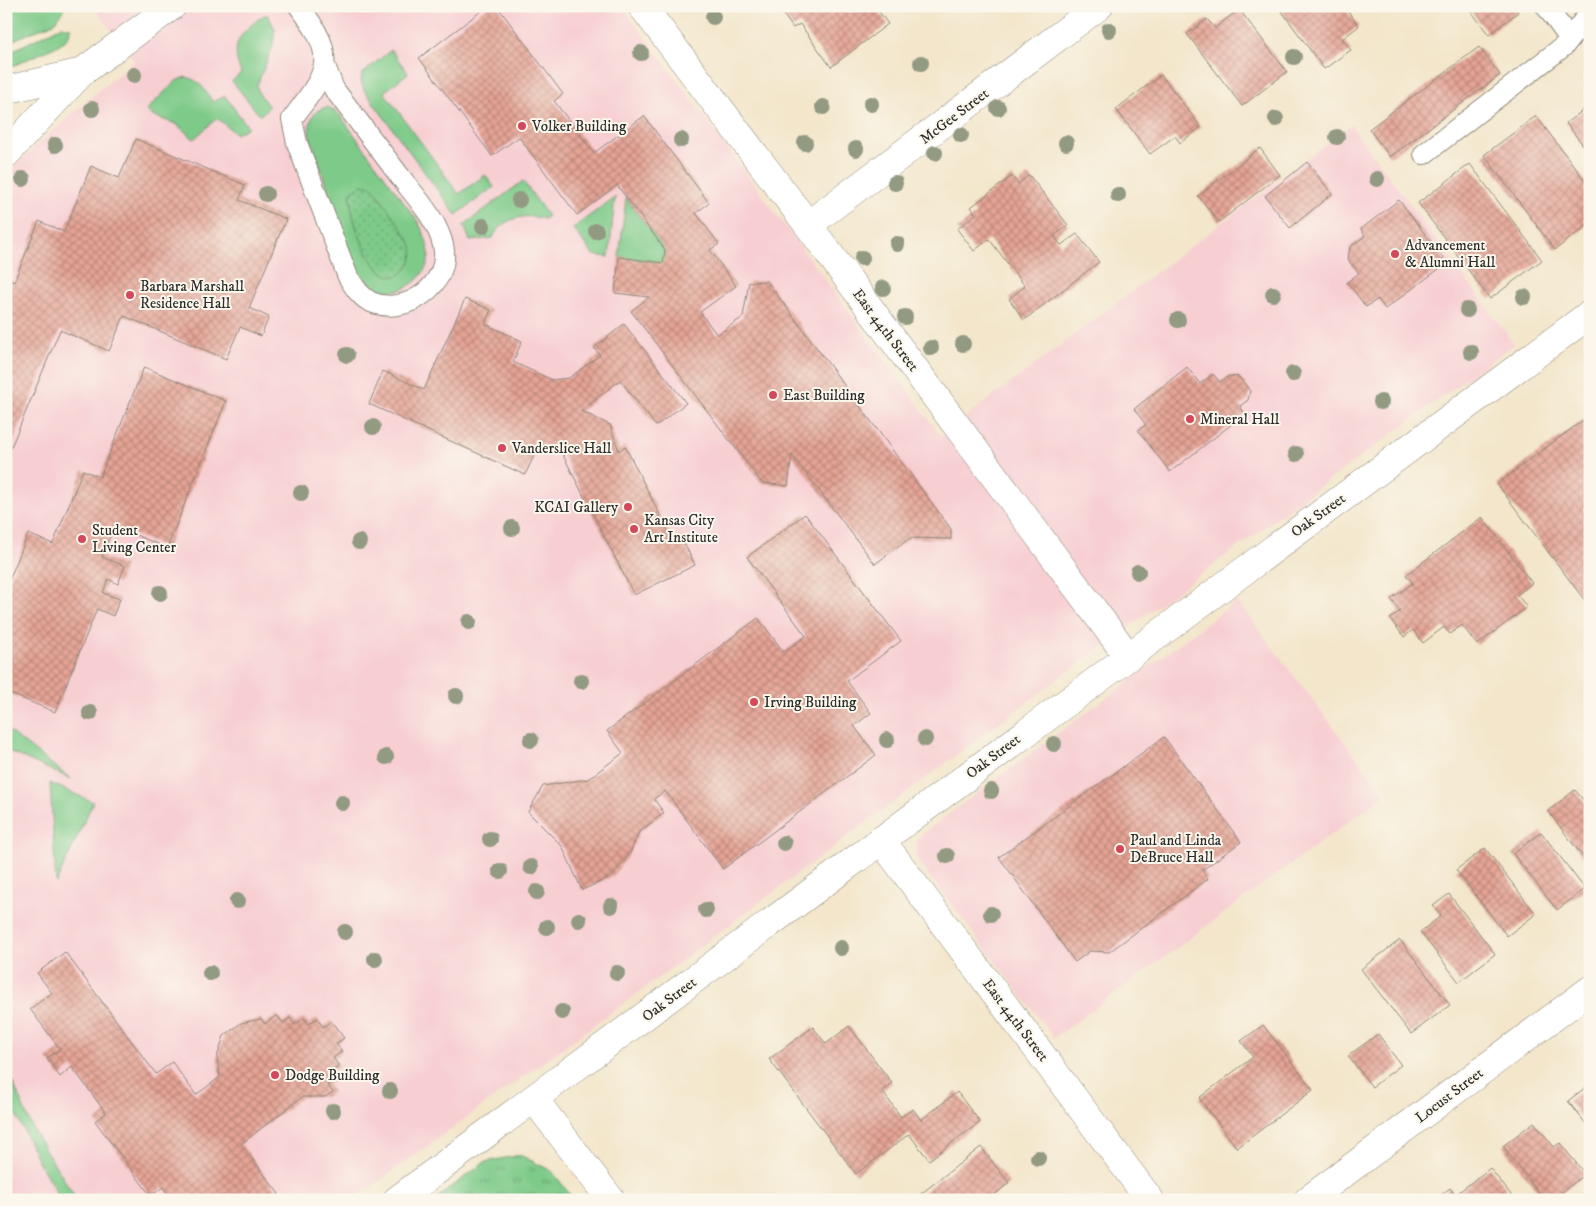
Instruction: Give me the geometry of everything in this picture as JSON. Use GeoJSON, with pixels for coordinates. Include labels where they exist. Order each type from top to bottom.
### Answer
{"type":"FeatureCollection","features":[{"type":"Feature","properties":{"kind":"street"},"geometry":{"type":"LineString","coordinates":[[6,154],[82,72],[172,6]]}},
{"type":"Feature","properties":{"kind":"street","name":"East 44th Street"},"geometry":{"type":"LineString","coordinates":[[642,6],[808,225],[1127,655]]}},
{"type":"Feature","properties":{"kind":"street","name":"McGee Street"},"geometry":{"type":"LineString","coordinates":[[808,225],[1099,6]]}},
{"type":"Feature","properties":{"kind":"street"},"geometry":{"type":"LineString","coordinates":[[6,90],[82,72]]}},
{"type":"Feature","properties":{"kind":"street","name":"Oak Street"},"geometry":{"type":"LineString","coordinates":[[397,1200],[534,1100],[1127,655],[1590,314]]}},
{"type":"Feature","properties":{"kind":"street","name":"East 44th Street"},"geometry":{"type":"LineString","coordinates":[[882,840],[1150,1200]]}},
{"type":"Feature","properties":{"kind":"street","name":"Locust Street"},"geometry":{"type":"LineString","coordinates":[[1308,1200],[1590,990]]}},
{"type":"Feature","properties":{"kind":"street"},"geometry":{"type":"LineString","coordinates":[[534,1100],[611,1200]]}},
{"type":"Feature","properties":{"kind":"lane"},"geometry":{"type":"LineString","coordinates":[[299,6],[311,22],[322,44],[326,66],[334,89],[429,214],[444,247],[441,275],[433,286],[420,296],[403,304],[387,306],[370,302],[356,290],[348,277],[297,143],[292,119],[320,82],[326,66]]}},
{"type":"Feature","properties":{"kind":"lane"},"geometry":{"type":"LineString","coordinates":[[1546,6],[1569,38]]}},
{"type":"Feature","properties":{"kind":"lane"},"geometry":{"type":"LineString","coordinates":[[1424,154],[1564,46],[1590,12]]}},
{"type":"Feature","properties":{"kind":"shaded area","name":"Kansas City Art Institute"},"geometry":{"type":"Polygon","coordinates":[[[93,6],[622,6],[941,436],[1351,125],[1514,344],[1070,670],[641,991],[353,1200],[6,1200],[6,176],[15,165],[135,61],[93,6]]]}},
{"type":"Feature","properties":{"kind":"shaded area"},"geometry":{"type":"Polygon","coordinates":[[[1237,601],[1385,795],[1054,1038],[922,866],[916,855],[917,841],[921,835],[1237,601]]]}},
{"type":"Feature","properties":{"kind":"green space"},"geometry":{"type":"Polygon","coordinates":[[[6,6],[61,6],[64,10],[54,23],[6,43],[6,6]]]}},
{"type":"Feature","properties":{"kind":"green space"},"geometry":{"type":"Polygon","coordinates":[[[264,15],[268,15],[275,29],[273,46],[257,85],[258,92],[269,107],[260,116],[232,81],[241,73],[236,54],[239,40],[249,27],[264,15]]]}},
{"type":"Feature","properties":{"kind":"green space"},"geometry":{"type":"Polygon","coordinates":[[[62,26],[71,28],[68,38],[57,46],[6,69],[6,54],[62,26]]]}},
{"type":"Feature","properties":{"kind":"green space"},"geometry":{"type":"Polygon","coordinates":[[[391,50],[408,73],[384,92],[459,194],[485,175],[494,187],[456,215],[364,90],[361,81],[362,74],[391,50]]]}},
{"type":"Feature","properties":{"kind":"green space"},"geometry":{"type":"Polygon","coordinates":[[[186,77],[195,80],[213,102],[225,96],[248,127],[236,134],[217,118],[194,139],[176,124],[153,116],[146,110],[176,81],[186,77]]]}},
{"type":"Feature","properties":{"kind":"green space"},"geometry":{"type":"Polygon","coordinates":[[[328,107],[339,114],[419,223],[428,245],[428,261],[421,276],[415,282],[400,290],[384,290],[374,286],[352,263],[309,133],[313,116],[319,110],[328,107]]]}},
{"type":"Feature","properties":{"kind":"green space"},"geometry":{"type":"Polygon","coordinates":[[[523,181],[548,216],[544,219],[522,217],[515,219],[502,226],[493,238],[470,241],[464,225],[523,181]]]}},
{"type":"Feature","properties":{"kind":"green space"},"geometry":{"type":"Polygon","coordinates":[[[362,185],[369,185],[375,190],[411,243],[413,253],[411,262],[407,268],[396,276],[385,274],[375,265],[366,251],[359,234],[351,202],[351,192],[362,185]]]}},
{"type":"Feature","properties":{"kind":"green space"},"geometry":{"type":"Polygon","coordinates":[[[615,197],[609,257],[593,255],[573,228],[615,197]]]}},
{"type":"Feature","properties":{"kind":"green space"},"geometry":{"type":"Polygon","coordinates":[[[626,198],[665,250],[663,263],[619,257],[626,198]]]}},
{"type":"Feature","properties":{"kind":"green space"},"geometry":{"type":"Polygon","coordinates":[[[6,729],[71,779],[6,750],[6,729]]]}},
{"type":"Feature","properties":{"kind":"green space"},"geometry":{"type":"Polygon","coordinates":[[[50,783],[93,802],[56,883],[50,783]]]}},
{"type":"Feature","properties":{"kind":"green space"},"geometry":{"type":"Polygon","coordinates":[[[6,1066],[33,1130],[77,1200],[61,1200],[37,1159],[6,1093],[6,1066]]]}},
{"type":"Feature","properties":{"kind":"green space"},"geometry":{"type":"Polygon","coordinates":[[[520,1155],[552,1171],[574,1200],[434,1200],[485,1162],[520,1155]]]}},
{"type":"Feature","properties":{"kind":"building","name":"East Building"},"geometry":{"type":"Polygon","coordinates":[[[488,6],[497,6],[563,94],[554,101],[594,153],[644,116],[709,203],[696,213],[719,244],[710,250],[736,286],[700,312],[717,335],[743,317],[749,282],[767,281],[951,529],[951,539],[910,538],[875,564],[792,455],[788,486],[762,483],[631,311],[649,297],[615,293],[619,257],[663,263],[665,250],[617,185],[577,215],[519,137],[492,156],[419,58],[488,6]]]}},
{"type":"Feature","properties":{"kind":"building"},"geometry":{"type":"Polygon","coordinates":[[[777,6],[875,6],[888,24],[831,67],[800,24],[793,28],[777,6]]]}},
{"type":"Feature","properties":{"kind":"building"},"geometry":{"type":"Polygon","coordinates":[[[1278,6],[1344,6],[1359,26],[1342,39],[1351,50],[1324,69],[1278,6]]]}},
{"type":"Feature","properties":{"kind":"building"},"geometry":{"type":"Polygon","coordinates":[[[1467,6],[1513,6],[1518,12],[1489,35],[1467,6]]]}},
{"type":"Feature","properties":{"kind":"building"},"geometry":{"type":"Polygon","coordinates":[[[1239,9],[1287,72],[1242,106],[1187,34],[1207,19],[1215,28],[1239,9]]]}},
{"type":"Feature","properties":{"kind":"building"},"geometry":{"type":"Polygon","coordinates":[[[1479,47],[1500,75],[1390,157],[1369,129],[1479,47]]]}},
{"type":"Feature","properties":{"kind":"building"},"geometry":{"type":"Polygon","coordinates":[[[1161,75],[1201,127],[1180,143],[1175,136],[1150,154],[1116,109],[1161,75]]]}},
{"type":"Feature","properties":{"kind":"building"},"geometry":{"type":"Polygon","coordinates":[[[1590,105],[1590,154],[1566,123],[1590,105]]]}},
{"type":"Feature","properties":{"kind":"building"},"geometry":{"type":"Polygon","coordinates":[[[1536,116],[1590,187],[1590,223],[1555,250],[1484,155],[1536,116]]]}},
{"type":"Feature","properties":{"kind":"building","name":"Barbara Marshall Residence Hall"},"geometry":{"type":"Polygon","coordinates":[[[136,139],[245,185],[239,200],[286,219],[249,308],[269,317],[261,336],[240,327],[226,359],[124,316],[109,351],[60,330],[6,459],[6,279],[14,282],[39,221],[64,232],[91,166],[119,178],[136,139]]]}},
{"type":"Feature","properties":{"kind":"building"},"geometry":{"type":"Polygon","coordinates":[[[1260,148],[1280,175],[1219,222],[1198,196],[1260,148]]]}},
{"type":"Feature","properties":{"kind":"building"},"geometry":{"type":"Polygon","coordinates":[[[1307,162],[1332,194],[1290,228],[1265,196],[1307,162]]]}},
{"type":"Feature","properties":{"kind":"building"},"geometry":{"type":"Polygon","coordinates":[[[1470,164],[1542,260],[1490,299],[1418,203],[1470,164]]]}},
{"type":"Feature","properties":{"kind":"building"},"geometry":{"type":"Polygon","coordinates":[[[1029,175],[1068,225],[1054,236],[1061,245],[1077,234],[1099,262],[1024,320],[1009,299],[1025,286],[989,239],[974,251],[957,229],[976,214],[971,207],[1012,176],[1018,184],[1029,175]]]}},
{"type":"Feature","properties":{"kind":"building","name":"Advancement & Alumni Hall"},"geometry":{"type":"Polygon","coordinates":[[[1399,200],[1447,263],[1385,309],[1378,299],[1366,307],[1347,282],[1359,273],[1348,260],[1350,247],[1365,236],[1361,229],[1399,200]]]}},
{"type":"Feature","properties":{"kind":"building","name":"Vanderslice Hall"},"geometry":{"type":"Polygon","coordinates":[[[465,299],[491,310],[485,324],[522,341],[513,362],[552,380],[569,378],[600,355],[594,348],[624,324],[686,403],[656,426],[620,380],[581,411],[610,425],[619,451],[625,446],[672,539],[681,537],[695,565],[634,595],[562,453],[540,443],[525,475],[369,404],[383,371],[424,390],[465,299]]]}},
{"type":"Feature","properties":{"kind":"building","name":"Student Living Center"},"geometry":{"type":"Polygon","coordinates":[[[144,367],[226,401],[167,548],[114,526],[102,557],[125,566],[118,584],[108,579],[103,593],[120,599],[113,616],[97,609],[55,712],[6,692],[6,588],[28,534],[53,544],[83,470],[100,477],[144,367]]]}},
{"type":"Feature","properties":{"kind":"building","name":"Mineral Hall"},"geometry":{"type":"Polygon","coordinates":[[[1187,367],[1200,384],[1213,374],[1220,382],[1229,376],[1239,377],[1250,391],[1248,400],[1240,406],[1245,414],[1170,472],[1138,430],[1146,425],[1134,409],[1187,367]]]}},
{"type":"Feature","properties":{"kind":"building"},"geometry":{"type":"Polygon","coordinates":[[[1590,415],[1590,490],[1584,494],[1590,501],[1590,599],[1586,602],[1497,484],[1590,415]]]}},
{"type":"Feature","properties":{"kind":"building","name":"Irving Building"},"geometry":{"type":"Polygon","coordinates":[[[805,514],[901,641],[847,681],[871,713],[854,726],[876,755],[723,869],[665,791],[654,799],[664,813],[639,832],[630,853],[613,876],[582,890],[562,846],[528,812],[543,786],[588,779],[623,753],[607,731],[758,618],[784,652],[806,636],[747,557],[805,514]]]}},
{"type":"Feature","properties":{"kind":"building"},"geometry":{"type":"Polygon","coordinates":[[[1482,517],[1532,583],[1517,595],[1527,607],[1477,645],[1462,625],[1450,634],[1444,627],[1423,643],[1413,630],[1404,637],[1390,619],[1400,611],[1391,599],[1413,583],[1406,575],[1482,517]]]}},
{"type":"Feature","properties":{"kind":"building","name":"Paul and Linda DeBruce Hall"},"geometry":{"type":"Polygon","coordinates":[[[1164,737],[1241,842],[1202,870],[1208,879],[1109,952],[1090,951],[1075,962],[999,857],[1164,737]]]}},
{"type":"Feature","properties":{"kind":"building"},"geometry":{"type":"Polygon","coordinates":[[[1575,790],[1590,808],[1590,866],[1548,811],[1575,790]]]}},
{"type":"Feature","properties":{"kind":"building"},"geometry":{"type":"Polygon","coordinates":[[[1541,832],[1585,889],[1557,910],[1513,854],[1541,832]]]}},
{"type":"Feature","properties":{"kind":"building"},"geometry":{"type":"Polygon","coordinates":[[[1485,848],[1536,914],[1507,936],[1456,870],[1485,848]]]}},
{"type":"Feature","properties":{"kind":"building"},"geometry":{"type":"Polygon","coordinates":[[[1449,894],[1495,954],[1459,982],[1420,932],[1441,916],[1433,906],[1449,894]]]}},
{"type":"Feature","properties":{"kind":"building"},"geometry":{"type":"Polygon","coordinates":[[[1400,940],[1450,1005],[1411,1034],[1361,969],[1400,940]]]}},
{"type":"Feature","properties":{"kind":"building","name":"Dodge Building"},"geometry":{"type":"Polygon","coordinates":[[[65,952],[156,1074],[172,1062],[196,1095],[220,1077],[217,1057],[224,1036],[241,1023],[261,1019],[265,1024],[277,1015],[283,1023],[290,1018],[295,1025],[304,1018],[309,1024],[317,1018],[323,1027],[331,1021],[344,1038],[336,1044],[342,1051],[333,1058],[339,1066],[329,1073],[335,1080],[327,1085],[333,1092],[325,1097],[302,1097],[241,1144],[279,1194],[272,1200],[173,1200],[163,1187],[151,1196],[95,1121],[106,1113],[72,1067],[60,1077],[47,1058],[60,1049],[30,1009],[52,993],[37,973],[65,952]]]}},
{"type":"Feature","properties":{"kind":"building"},"geometry":{"type":"Polygon","coordinates":[[[1263,1025],[1313,1090],[1237,1148],[1199,1098],[1253,1057],[1241,1041],[1263,1025]]]}},
{"type":"Feature","properties":{"kind":"building"},"geometry":{"type":"Polygon","coordinates":[[[849,1026],[892,1083],[882,1091],[901,1117],[913,1109],[921,1120],[957,1092],[980,1122],[929,1160],[909,1134],[856,1174],[769,1059],[813,1027],[826,1044],[849,1026]]]}},
{"type":"Feature","properties":{"kind":"building"},"geometry":{"type":"Polygon","coordinates":[[[1378,1034],[1401,1065],[1372,1087],[1348,1056],[1378,1034]]]}},
{"type":"Feature","properties":{"kind":"building"},"geometry":{"type":"Polygon","coordinates":[[[1590,1084],[1590,1129],[1568,1101],[1590,1084]]]}},
{"type":"Feature","properties":{"kind":"building"},"geometry":{"type":"Polygon","coordinates":[[[1534,1122],[1554,1147],[1560,1143],[1585,1174],[1552,1200],[1544,1200],[1503,1146],[1534,1122]]]}},
{"type":"Feature","properties":{"kind":"building"},"geometry":{"type":"Polygon","coordinates":[[[981,1147],[1009,1183],[988,1200],[913,1200],[981,1147]]]}},
{"type":"Feature","properties":{"kind":"building"},"geometry":{"type":"Polygon","coordinates":[[[1490,1168],[1515,1200],[1435,1200],[1450,1188],[1455,1195],[1490,1168]]]}},
{"type":"Feature","properties":{"kind":"place","name":"Volker Building"},"geometry":{"type":"Point","coordinates":[522,126]}},
{"type":"Feature","properties":{"kind":"place","name":"Advancement & Alumni Hall"},"geometry":{"type":"Point","coordinates":[1395,254]}},
{"type":"Feature","properties":{"kind":"place","name":"Barbara Marshall Residence Hall"},"geometry":{"type":"Point","coordinates":[130,295]}},
{"type":"Feature","properties":{"kind":"place","name":"East Building"},"geometry":{"type":"Point","coordinates":[773,395]}},
{"type":"Feature","properties":{"kind":"place","name":"Mineral Hall"},"geometry":{"type":"Point","coordinates":[1190,419]}},
{"type":"Feature","properties":{"kind":"place","name":"Vanderslice Hall"},"geometry":{"type":"Point","coordinates":[502,448]}},
{"type":"Feature","properties":{"kind":"place","name":"KCAI Gallery"},"geometry":{"type":"Point","coordinates":[628,507]}},
{"type":"Feature","properties":{"kind":"place","name":"Kansas City Art Institute"},"geometry":{"type":"Point","coordinates":[634,529]}},
{"type":"Feature","properties":{"kind":"place","name":"Student Living Center"},"geometry":{"type":"Point","coordinates":[82,539]}},
{"type":"Feature","properties":{"kind":"place","name":"Irving Building"},"geometry":{"type":"Point","coordinates":[754,702]}},
{"type":"Feature","properties":{"kind":"place","name":"Paul and Linda DeBruce Hall"},"geometry":{"type":"Point","coordinates":[1120,849]}},
{"type":"Feature","properties":{"kind":"place","name":"Dodge Building"},"geometry":{"type":"Point","coordinates":[275,1075]}}]}
